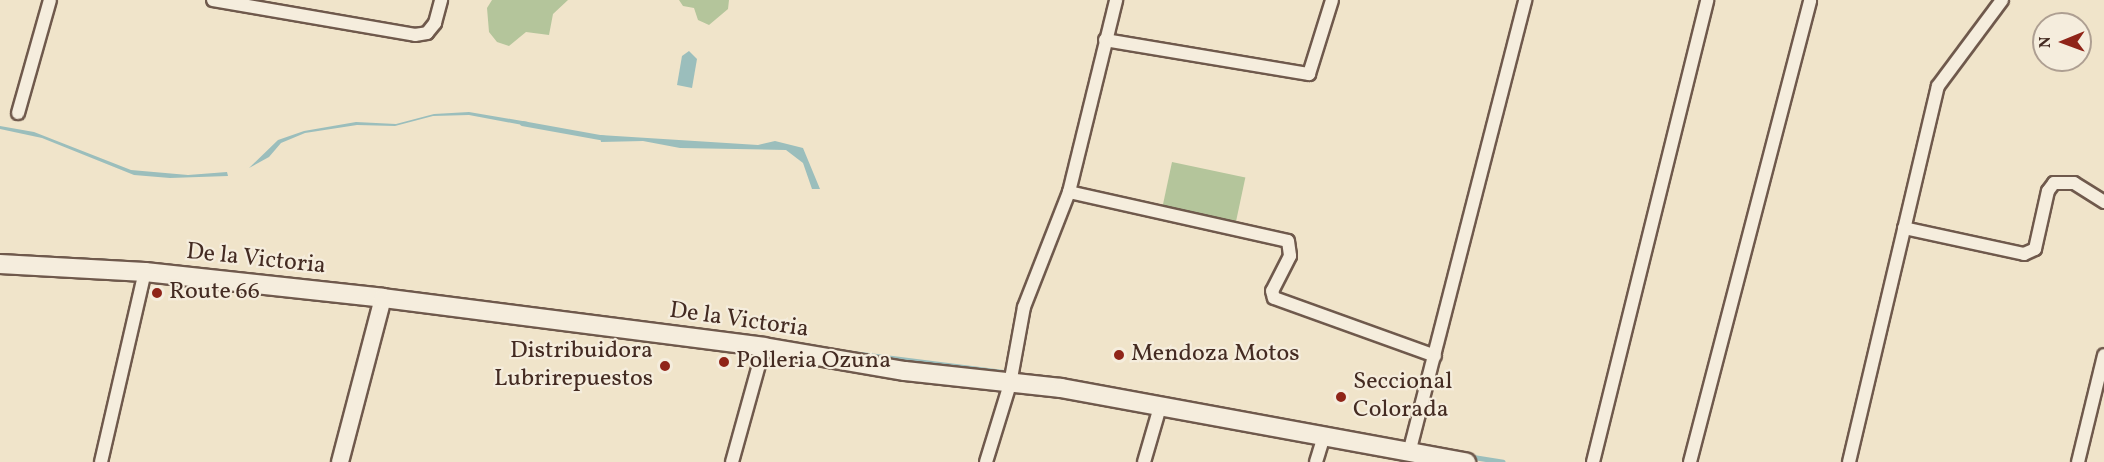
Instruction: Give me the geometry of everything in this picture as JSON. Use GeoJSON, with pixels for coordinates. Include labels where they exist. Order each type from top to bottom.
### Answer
{"type":"FeatureCollection","features":[{"type":"Feature","properties":{"kind":"main road","name":"De la Victoria"},"geometry":{"type":"LineString","coordinates":[[0,264],[145,272],[383,298],[764,347],[1010,384],[1061,388],[1466,462]]}},
{"type":"Feature","properties":{"kind":"street"},"geometry":{"type":"LineString","coordinates":[[18,113],[50,0]]}},
{"type":"Feature","properties":{"kind":"street"},"geometry":{"type":"LineString","coordinates":[[213,0],[415,35],[427,33],[435,23],[441,0]]}},
{"type":"Feature","properties":{"kind":"street"},"geometry":{"type":"LineString","coordinates":[[986,462],[1010,384],[1024,307],[1069,192],[1116,0]]}},
{"type":"Feature","properties":{"kind":"street"},"geometry":{"type":"LineString","coordinates":[[1106,40],[1309,74],[1332,0]]}},
{"type":"Feature","properties":{"kind":"street"},"geometry":{"type":"LineString","coordinates":[[1409,453],[1525,0]]}},
{"type":"Feature","properties":{"kind":"street"},"geometry":{"type":"LineString","coordinates":[[1593,462],[1707,0]]}},
{"type":"Feature","properties":{"kind":"street"},"geometry":{"type":"LineString","coordinates":[[1690,462],[1810,0]]}},
{"type":"Feature","properties":{"kind":"street"},"geometry":{"type":"LineString","coordinates":[[1849,462],[1938,86],[2002,0]]}},
{"type":"Feature","properties":{"kind":"street"},"geometry":{"type":"LineString","coordinates":[[1905,228],[2024,254],[2035,249],[2048,191],[2054,183],[2074,183],[2104,202]]}},
{"type":"Feature","properties":{"kind":"street"},"geometry":{"type":"LineString","coordinates":[[1069,192],[1288,241],[1290,256],[1272,291],[1274,297],[1435,356]]}},
{"type":"Feature","properties":{"kind":"street"},"geometry":{"type":"LineString","coordinates":[[101,462],[145,272]]}},
{"type":"Feature","properties":{"kind":"street"},"geometry":{"type":"LineString","coordinates":[[340,462],[383,298]]}},
{"type":"Feature","properties":{"kind":"street"},"geometry":{"type":"LineString","coordinates":[[732,462],[764,347]]}},
{"type":"Feature","properties":{"kind":"street"},"geometry":{"type":"LineString","coordinates":[[2078,462],[2104,355]]}},
{"type":"Feature","properties":{"kind":"street"},"geometry":{"type":"LineString","coordinates":[[1144,462],[1160,407]]}},
{"type":"Feature","properties":{"kind":"street"},"geometry":{"type":"LineString","coordinates":[[1316,462],[1324,436]]}},
{"type":"Feature","properties":{"kind":"green space"},"geometry":{"type":"Polygon","coordinates":[[[492,0],[568,0],[553,14],[549,35],[526,32],[509,46],[497,42],[489,32],[487,8],[492,0]]]}},
{"type":"Feature","properties":{"kind":"green space"},"geometry":{"type":"Polygon","coordinates":[[[679,0],[729,0],[728,9],[709,25],[698,20],[694,8],[683,6],[679,0]]]}},
{"type":"Feature","properties":{"kind":"green space"},"geometry":{"type":"Polygon","coordinates":[[[1172,162],[1245,178],[1236,224],[1162,208],[1172,162]]]}},
{"type":"Feature","properties":{"kind":"water"},"geometry":{"type":"Polygon","coordinates":[[[689,51],[697,59],[692,88],[677,85],[682,56],[689,51]]]}},
{"type":"Feature","properties":{"kind":"water"},"geometry":{"type":"Polygon","coordinates":[[[469,112],[528,122],[528,126],[469,115],[433,116],[395,126],[357,125],[305,133],[281,143],[269,157],[249,168],[278,140],[304,131],[356,122],[396,124],[434,114],[469,112]]]}},
{"type":"Feature","properties":{"kind":"water"},"geometry":{"type":"Polygon","coordinates":[[[0,126],[34,132],[131,170],[188,175],[227,172],[228,176],[170,178],[134,175],[42,138],[0,129],[0,126]]]}},
{"type":"Feature","properties":{"kind":"water"},"geometry":{"type":"Polygon","coordinates":[[[600,135],[758,145],[775,141],[803,148],[820,189],[812,189],[803,163],[786,150],[680,148],[643,141],[601,142],[600,135]]]}},
{"type":"Feature","properties":{"kind":"waterway"},"geometry":{"type":"LineString","coordinates":[[522,123],[605,138]]}},
{"type":"Feature","properties":{"kind":"waterway"},"geometry":{"type":"LineString","coordinates":[[72,259],[111,261]]}},
{"type":"Feature","properties":{"kind":"waterway"},"geometry":{"type":"LineString","coordinates":[[845,352],[1003,372]]}},
{"type":"Feature","properties":{"kind":"waterway"},"geometry":{"type":"LineString","coordinates":[[1467,456],[1503,462]]}},
{"type":"Feature","properties":{"kind":"place","name":"Route 66"},"geometry":{"type":"Point","coordinates":[157,293]}},
{"type":"Feature","properties":{"kind":"place","name":"Mendoza Motos"},"geometry":{"type":"Point","coordinates":[1119,355]}},
{"type":"Feature","properties":{"kind":"place","name":"Polleria Ozuna"},"geometry":{"type":"Point","coordinates":[724,362]}},
{"type":"Feature","properties":{"kind":"place","name":"Distribuidora Lubrirepuestos"},"geometry":{"type":"Point","coordinates":[665,366]}},
{"type":"Feature","properties":{"kind":"place","name":"Seccional Colorada"},"geometry":{"type":"Point","coordinates":[1341,397]}}]}
